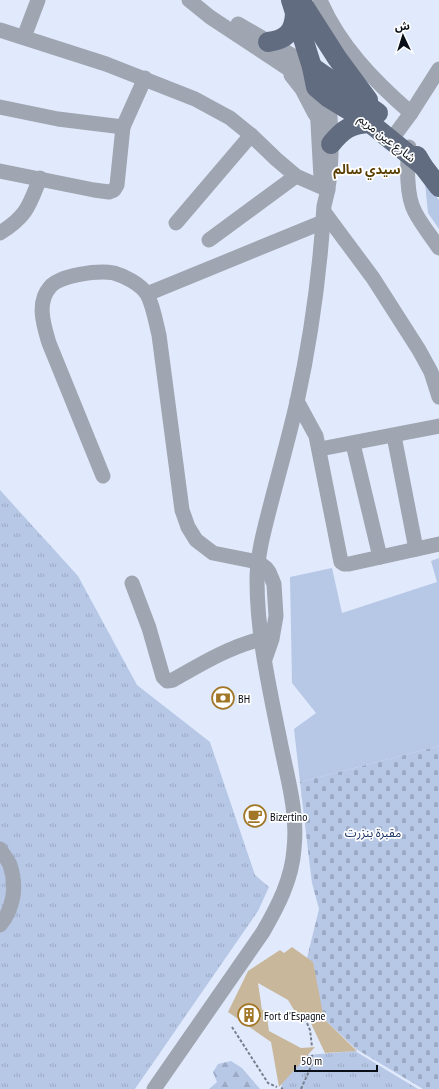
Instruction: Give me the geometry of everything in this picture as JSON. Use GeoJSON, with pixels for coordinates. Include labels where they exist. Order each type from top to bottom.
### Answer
{"type":"FeatureCollection","features":[{"type":"Feature","properties":{"kind":"main road"},"geometry":{"type":"LineString","coordinates":[[268,42],[277,41],[285,37],[291,31],[295,23],[296,3]]}},
{"type":"Feature","properties":{"kind":"main road"},"geometry":{"type":"LineString","coordinates":[[296,3],[320,82]]}},
{"type":"Feature","properties":{"kind":"main road"},"geometry":{"type":"LineString","coordinates":[[296,3],[336,58],[375,118],[348,128],[338,135],[331,144]]}},
{"type":"Feature","properties":{"kind":"main road","name":"شارع عين مريم"},"geometry":{"type":"LineString","coordinates":[[320,82],[375,118],[406,147],[439,187]]}},
{"type":"Feature","properties":{"kind":"street"},"geometry":{"type":"LineString","coordinates":[[24,37],[38,0]]}},
{"type":"Feature","properties":{"kind":"street"},"geometry":{"type":"LineString","coordinates":[[320,0],[330,21],[359,62],[386,91],[411,113]]}},
{"type":"Feature","properties":{"kind":"street","name":"شارع عين مريم"},"geometry":{"type":"LineString","coordinates":[[190,1],[219,14],[268,42],[320,82]]}},
{"type":"Feature","properties":{"kind":"street","name":"شارع عين مريم"},"geometry":{"type":"LineString","coordinates":[[190,1],[279,62],[320,82]]}},
{"type":"Feature","properties":{"kind":"street"},"geometry":{"type":"LineString","coordinates":[[0,30],[106,64],[145,78],[195,99],[230,118],[296,176],[325,188]]}},
{"type":"Feature","properties":{"kind":"street"},"geometry":{"type":"LineString","coordinates":[[279,62],[302,89],[318,120]]}},
{"type":"Feature","properties":{"kind":"street"},"geometry":{"type":"LineString","coordinates":[[439,69],[411,113],[406,147],[409,190],[412,206],[418,218],[439,248]]}},
{"type":"Feature","properties":{"kind":"street"},"geometry":{"type":"LineString","coordinates":[[0,171],[109,192],[114,190],[119,180],[123,127],[145,78]]}},
{"type":"Feature","properties":{"kind":"street"},"geometry":{"type":"LineString","coordinates":[[320,82],[318,120],[325,188]]}},
{"type":"Feature","properties":{"kind":"street"},"geometry":{"type":"LineString","coordinates":[[154,1089],[263,932],[278,906],[287,882],[294,850],[295,822],[293,802],[264,662],[257,579],[261,544],[297,401],[314,311],[324,213],[325,188],[331,144],[320,82]]}},
{"type":"Feature","properties":{"kind":"street"},"geometry":{"type":"LineString","coordinates":[[0,107],[58,119],[123,127]]}},
{"type":"Feature","properties":{"kind":"street"},"geometry":{"type":"LineString","coordinates":[[176,223],[251,135]]}},
{"type":"Feature","properties":{"kind":"street"},"geometry":{"type":"LineString","coordinates":[[209,240],[296,176]]}},
{"type":"Feature","properties":{"kind":"street"},"geometry":{"type":"LineString","coordinates":[[0,233],[15,223],[29,206],[40,178]]}},
{"type":"Feature","properties":{"kind":"street"},"geometry":{"type":"LineString","coordinates":[[147,294],[324,213]]}},
{"type":"Feature","properties":{"kind":"street"},"geometry":{"type":"LineString","coordinates":[[324,213],[373,278],[420,350],[431,372],[439,398]]}},
{"type":"Feature","properties":{"kind":"street"},"geometry":{"type":"LineString","coordinates":[[103,476],[49,343],[42,310],[44,296],[50,287],[59,280],[84,274],[113,273],[138,285],[147,294],[154,315],[159,335],[182,510],[188,527],[196,540],[213,553],[258,562],[266,568],[274,584],[276,626],[264,662]]}},
{"type":"Feature","properties":{"kind":"street"},"geometry":{"type":"LineString","coordinates":[[297,401],[316,436],[320,449],[341,562],[344,564],[349,564],[439,544]]}},
{"type":"Feature","properties":{"kind":"street"},"geometry":{"type":"LineString","coordinates":[[320,449],[353,444],[439,426]]}},
{"type":"Feature","properties":{"kind":"street"},"geometry":{"type":"LineString","coordinates":[[394,436],[416,549]]}},
{"type":"Feature","properties":{"kind":"street"},"geometry":{"type":"LineString","coordinates":[[353,444],[380,557]]}},
{"type":"Feature","properties":{"kind":"street"},"geometry":{"type":"LineString","coordinates":[[132,583],[149,628],[163,677],[167,682],[230,649],[244,643],[261,639]]}},
{"type":"Feature","properties":{"kind":"street"},"geometry":{"type":"LineString","coordinates":[[0,849],[9,864],[14,883],[12,901],[5,919],[0,925]]}},
{"type":"Feature","properties":{"kind":"path"},"geometry":{"type":"LineString","coordinates":[[303,1014],[310,1030],[312,1047]]}},
{"type":"Feature","properties":{"kind":"path"},"geometry":{"type":"LineString","coordinates":[[232,1027],[268,1083],[277,1087]]}},
{"type":"Feature","properties":{"kind":"path"},"geometry":{"type":"LineString","coordinates":[[301,1089],[313,1062],[312,1055]]}},
{"type":"Feature","properties":{"kind":"green space"},"geometry":{"type":"Polygon","coordinates":[[[425,183],[439,200],[439,229],[428,213],[425,183]]]}},
{"type":"Feature","properties":{"kind":"green space"},"geometry":{"type":"Polygon","coordinates":[[[0,490],[78,576],[137,685],[210,742],[255,875],[269,887],[258,911],[135,1089],[0,1089],[0,490]]]}},
{"type":"Feature","properties":{"kind":"green space"},"geometry":{"type":"Polygon","coordinates":[[[439,558],[439,746],[300,782],[294,729],[316,713],[292,683],[290,577],[332,568],[342,613],[437,582],[431,561],[439,558]]]}},
{"type":"Feature","properties":{"kind":"green space","name":"مقبرة بنزرت"},"geometry":{"type":"Polygon","coordinates":[[[439,746],[439,1089],[423,1089],[356,1049],[324,1019],[307,958],[319,909],[312,883],[300,782],[439,746]]]}},
{"type":"Feature","properties":{"kind":"green space"},"geometry":{"type":"Polygon","coordinates":[[[355,1051],[418,1089],[281,1089],[282,1083],[307,1055],[355,1051]]]}},
{"type":"Feature","properties":{"kind":"green space"},"geometry":{"type":"Polygon","coordinates":[[[231,1061],[242,1068],[260,1089],[209,1089],[217,1082],[213,1072],[218,1064],[231,1061]]]}},
{"type":"Feature","properties":{"kind":"building","name":"Fort d'Espagne"},"geometry":{"type":"Polygon","coordinates":[[[292,947],[313,962],[324,1019],[357,1051],[325,1053],[306,1013],[297,1015],[288,1000],[258,983],[262,1010],[266,1010],[269,1031],[301,1048],[315,1047],[279,1087],[271,1042],[228,1012],[248,971],[280,950],[284,953],[292,947]]]}},
{"type":"Feature","properties":{"kind":"place","name":"BH"},"geometry":{"type":"Point","coordinates":[223,698]}},
{"type":"Feature","properties":{"kind":"place","name":"Bizertino"},"geometry":{"type":"Point","coordinates":[255,816]}},
{"type":"Feature","properties":{"kind":"place","name":"Fort d'Espagne"},"geometry":{"type":"Point","coordinates":[249,1015]}},
{"type":"Feature","properties":{"kind":"district","name":"سيدي سالم"},"geometry":{"type":"Point","coordinates":[367,169]}}]}
